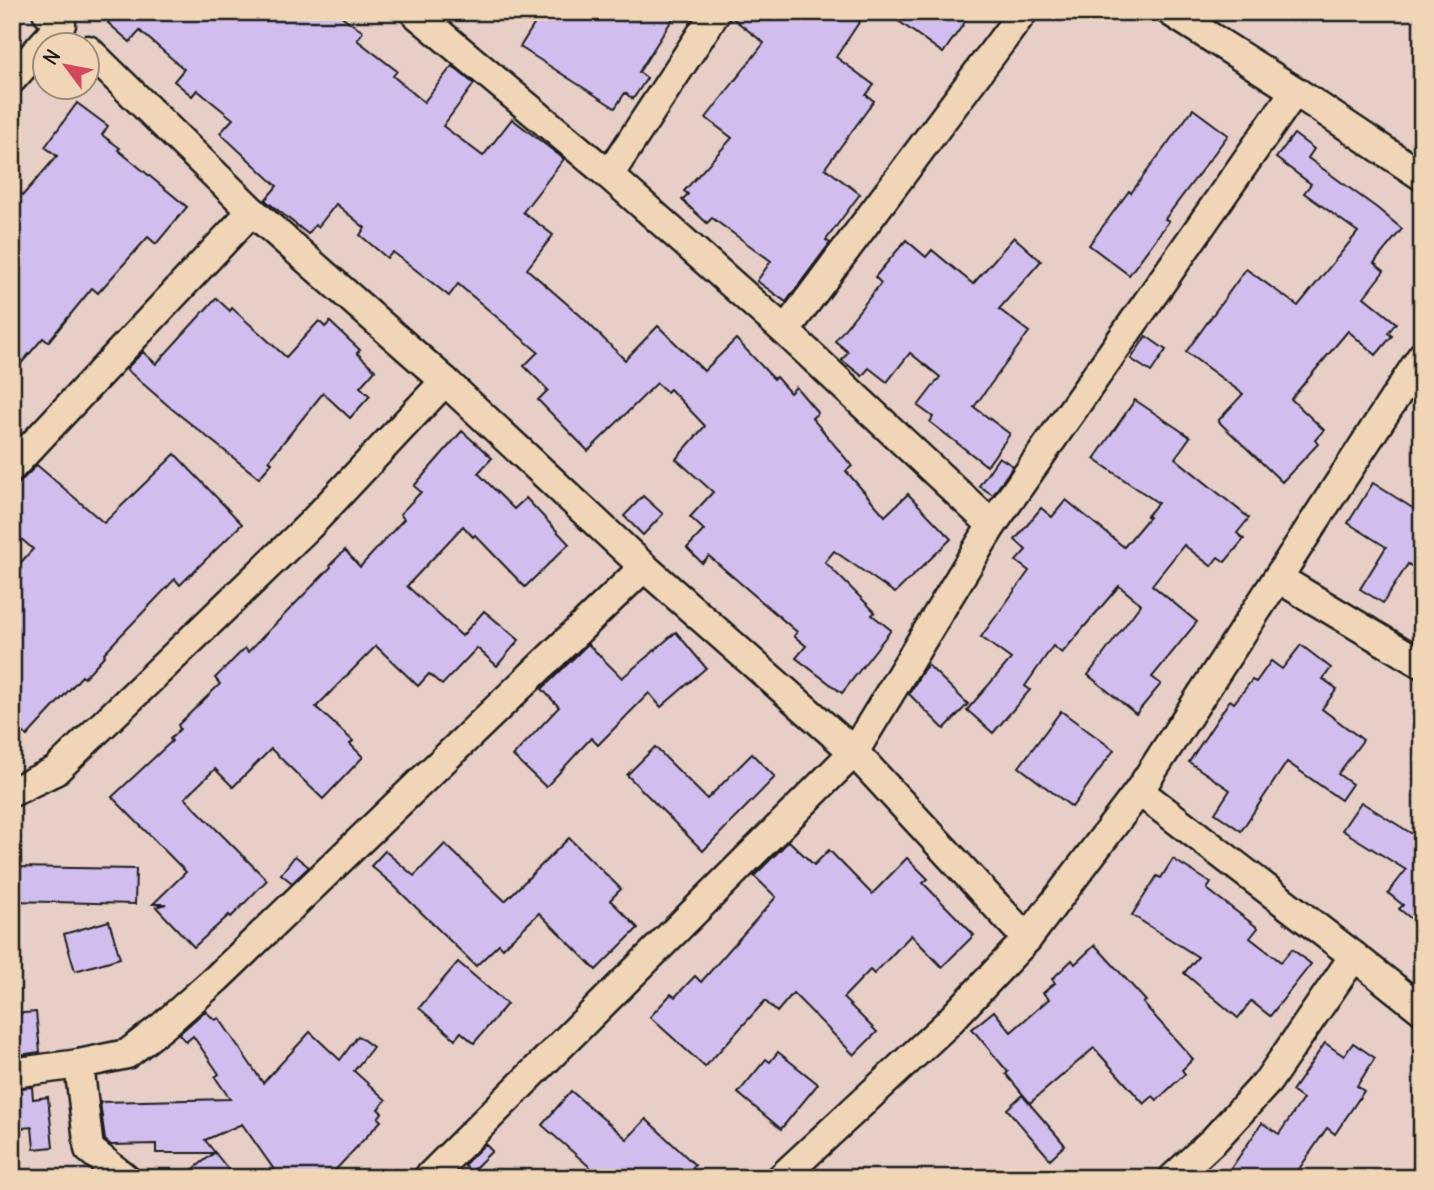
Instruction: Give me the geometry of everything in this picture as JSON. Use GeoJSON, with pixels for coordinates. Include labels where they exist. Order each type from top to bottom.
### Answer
{"type":"FeatureCollection","features":[{"type":"Feature","properties":{"kind":"street"},"geometry":{"type":"LineString","coordinates":[[414,12],[609,175],[786,331],[992,525]]}},
{"type":"Feature","properties":{"kind":"street"},"geometry":{"type":"LineString","coordinates":[[609,175],[716,12]]}},
{"type":"Feature","properties":{"kind":"street"},"geometry":{"type":"LineString","coordinates":[[786,331],[1023,12]]}},
{"type":"Feature","properties":{"kind":"street"},"geometry":{"type":"LineString","coordinates":[[1171,12],[1422,176]]}},
{"type":"Feature","properties":{"kind":"street"},"geometry":{"type":"LineString","coordinates":[[12,79],[54,18],[68,32]]}},
{"type":"Feature","properties":{"kind":"street"},"geometry":{"type":"LineString","coordinates":[[102,64],[252,211],[445,381],[644,568],[854,752],[1027,939]]}},
{"type":"Feature","properties":{"kind":"street"},"geometry":{"type":"LineString","coordinates":[[428,1178],[854,752],[992,525],[1295,91]]}},
{"type":"Feature","properties":{"kind":"street"},"geometry":{"type":"LineString","coordinates":[[12,467],[252,211]]}},
{"type":"Feature","properties":{"kind":"street"},"geometry":{"type":"LineString","coordinates":[[780,1178],[946,1025],[1027,939],[1139,791],[1422,356]]}},
{"type":"Feature","properties":{"kind":"street"},"geometry":{"type":"LineString","coordinates":[[12,792],[29,786],[65,762],[311,524],[445,381]]}},
{"type":"Feature","properties":{"kind":"street"},"geometry":{"type":"LineString","coordinates":[[12,1073],[127,1054],[163,1026],[227,968],[644,568]]}},
{"type":"Feature","properties":{"kind":"street"},"geometry":{"type":"LineString","coordinates":[[1278,578],[1422,664]]}},
{"type":"Feature","properties":{"kind":"street"},"geometry":{"type":"LineString","coordinates":[[1139,791],[1422,1010]]}},
{"type":"Feature","properties":{"kind":"street"},"geometry":{"type":"LineString","coordinates":[[1173,1178],[1215,1139],[1268,1081],[1354,956]]}},
{"type":"Feature","properties":{"kind":"street"},"geometry":{"type":"LineString","coordinates":[[79,1063],[89,1149],[125,1178]]}},
{"type":"Feature","properties":{"kind":"building"},"geometry":{"type":"Polygon","coordinates":[[[117,12],[336,12],[363,32],[357,40],[397,71],[393,76],[424,102],[452,66],[474,84],[443,126],[483,156],[512,119],[564,159],[523,212],[553,235],[527,269],[581,316],[625,360],[658,326],[704,371],[736,339],[790,393],[796,387],[818,413],[812,418],[852,466],[846,471],[885,516],[908,494],[951,539],[895,593],[834,551],[825,562],[875,612],[872,615],[891,630],[842,693],[796,658],[806,646],[794,636],[797,632],[709,556],[702,563],[687,548],[704,530],[690,517],[713,492],[676,459],[705,426],[670,389],[667,392],[657,383],[588,451],[538,400],[548,390],[524,366],[538,352],[458,284],[449,296],[393,252],[387,258],[360,235],[365,228],[336,204],[318,227],[315,225],[308,234],[265,200],[277,186],[220,133],[233,119],[197,90],[192,96],[174,81],[184,69],[140,31],[130,42],[108,23],[117,12]]]}},
{"type":"Feature","properties":{"kind":"building"},"geometry":{"type":"Polygon","coordinates":[[[542,12],[677,12],[639,72],[647,78],[633,99],[625,93],[615,108],[520,47],[542,12]]]}},
{"type":"Feature","properties":{"kind":"building"},"geometry":{"type":"Polygon","coordinates":[[[733,12],[866,12],[836,57],[874,85],[866,95],[874,101],[825,168],[860,194],[826,240],[830,243],[786,302],[757,281],[771,261],[712,218],[707,223],[682,200],[688,194],[684,191],[732,138],[706,118],[764,43],[731,17],[733,12]]]}},
{"type":"Feature","properties":{"kind":"building"},"geometry":{"type":"Polygon","coordinates":[[[886,12],[972,12],[943,53],[886,12]]]}},
{"type":"Feature","properties":{"kind":"building"},"geometry":{"type":"Polygon","coordinates":[[[77,103],[108,126],[102,135],[187,207],[156,244],[148,237],[98,293],[92,288],[48,342],[43,338],[12,374],[12,186],[23,195],[57,156],[45,147],[77,103]]]}},
{"type":"Feature","properties":{"kind":"building"},"geometry":{"type":"Polygon","coordinates":[[[1193,109],[1228,135],[1165,219],[1169,221],[1129,275],[1089,245],[1193,109]]]}},
{"type":"Feature","properties":{"kind":"building"},"geometry":{"type":"Polygon","coordinates":[[[1294,134],[1314,149],[1308,158],[1402,229],[1374,263],[1384,271],[1364,297],[1396,323],[1388,333],[1392,336],[1376,355],[1348,331],[1291,399],[1324,430],[1315,440],[1318,444],[1282,482],[1218,421],[1243,394],[1186,352],[1246,269],[1298,306],[1358,232],[1304,193],[1311,184],[1276,158],[1294,134]]]}},
{"type":"Feature","properties":{"kind":"building"},"geometry":{"type":"Polygon","coordinates":[[[1014,237],[1041,261],[999,309],[1029,332],[974,407],[1010,434],[987,466],[930,422],[933,417],[918,406],[940,377],[910,353],[887,382],[869,368],[862,376],[842,360],[848,352],[835,341],[881,283],[875,277],[906,240],[926,257],[932,250],[973,284],[1014,237]]]}},
{"type":"Feature","properties":{"kind":"building"},"geometry":{"type":"Polygon","coordinates":[[[216,298],[230,311],[232,308],[286,357],[319,321],[325,327],[330,322],[360,350],[357,353],[375,370],[360,387],[370,396],[350,418],[323,393],[269,460],[272,463],[259,478],[126,369],[143,352],[156,364],[216,298]]]}},
{"type":"Feature","properties":{"kind":"building"},"geometry":{"type":"Polygon","coordinates":[[[1146,336],[1166,350],[1151,372],[1131,359],[1146,336]]]}},
{"type":"Feature","properties":{"kind":"building"},"geometry":{"type":"Polygon","coordinates":[[[1135,400],[1190,437],[1175,458],[1249,518],[1237,533],[1244,539],[1225,562],[1218,557],[1211,566],[1184,545],[1152,585],[1197,622],[1152,677],[1161,684],[1136,714],[1088,675],[1141,604],[1119,586],[1062,653],[1053,646],[1025,686],[1030,690],[993,733],[967,710],[1011,659],[981,637],[1029,571],[1016,561],[1026,550],[1015,540],[1041,508],[1052,517],[1066,500],[1124,547],[1158,503],[1094,459],[1135,400]]]}},
{"type":"Feature","properties":{"kind":"building"},"geometry":{"type":"Polygon","coordinates":[[[462,431],[492,458],[478,473],[514,509],[526,498],[569,544],[525,587],[463,526],[407,586],[462,636],[484,611],[519,640],[497,666],[477,648],[442,685],[429,674],[418,686],[376,646],[316,707],[353,741],[350,744],[363,757],[323,799],[271,749],[233,787],[215,769],[185,798],[267,880],[231,917],[229,915],[194,947],[156,907],[166,904],[153,904],[186,872],[112,797],[172,741],[170,739],[180,729],[178,725],[220,684],[215,678],[245,648],[248,652],[345,550],[360,567],[404,519],[400,514],[421,492],[414,486],[462,431]]]}},
{"type":"Feature","properties":{"kind":"building"},"geometry":{"type":"Polygon","coordinates":[[[175,454],[242,524],[180,585],[175,579],[27,736],[12,722],[12,572],[33,549],[12,531],[12,490],[37,465],[104,523],[175,454]]]}},
{"type":"Feature","properties":{"kind":"building"},"geometry":{"type":"Polygon","coordinates":[[[999,457],[1013,466],[993,495],[979,486],[999,457]]]}},
{"type":"Feature","properties":{"kind":"building"},"geometry":{"type":"Polygon","coordinates":[[[1373,483],[1422,514],[1422,573],[1408,564],[1383,603],[1360,589],[1386,547],[1348,523],[1373,483]]]}},
{"type":"Feature","properties":{"kind":"building"},"geometry":{"type":"Polygon","coordinates":[[[643,496],[663,514],[643,535],[624,516],[643,496]]]}},
{"type":"Feature","properties":{"kind":"building"},"geometry":{"type":"Polygon","coordinates":[[[676,632],[706,668],[661,707],[649,693],[598,745],[591,738],[546,787],[513,756],[559,707],[542,689],[588,644],[622,678],[676,632]]]}},
{"type":"Feature","properties":{"kind":"building"},"geometry":{"type":"Polygon","coordinates":[[[1301,645],[1331,668],[1323,679],[1337,689],[1322,709],[1363,740],[1338,774],[1352,784],[1341,800],[1287,762],[1241,831],[1215,813],[1230,790],[1189,762],[1230,700],[1234,703],[1252,680],[1256,682],[1271,661],[1282,669],[1301,645]]]}},
{"type":"Feature","properties":{"kind":"building"},"geometry":{"type":"Polygon","coordinates":[[[928,665],[968,704],[944,729],[909,694],[928,665]]]}},
{"type":"Feature","properties":{"kind":"building"},"geometry":{"type":"Polygon","coordinates":[[[1061,711],[1114,750],[1072,807],[1019,767],[1061,711]]]}},
{"type":"Feature","properties":{"kind":"building"},"geometry":{"type":"Polygon","coordinates":[[[655,747],[707,799],[752,754],[775,777],[703,851],[627,775],[655,747]]]}},
{"type":"Feature","properties":{"kind":"building"},"geometry":{"type":"Polygon","coordinates":[[[1361,802],[1422,840],[1422,927],[1399,909],[1403,905],[1388,893],[1406,870],[1342,830],[1361,802]]]}},
{"type":"Feature","properties":{"kind":"building"},"geometry":{"type":"Polygon","coordinates":[[[569,838],[621,889],[610,900],[638,928],[596,970],[539,913],[503,948],[499,944],[476,966],[371,866],[385,851],[414,876],[445,844],[505,901],[569,838]]]}},
{"type":"Feature","properties":{"kind":"building"},"geometry":{"type":"Polygon","coordinates":[[[789,841],[814,865],[829,850],[872,894],[907,858],[928,879],[923,883],[974,935],[942,967],[911,935],[874,974],[870,970],[843,998],[877,1032],[854,1055],[793,993],[777,1012],[765,1001],[705,1067],[650,1017],[671,994],[675,997],[695,976],[701,982],[776,897],[754,876],[789,841]]]}},
{"type":"Feature","properties":{"kind":"building"},"geometry":{"type":"Polygon","coordinates":[[[295,856],[309,867],[292,883],[281,874],[295,856]]]}},
{"type":"Feature","properties":{"kind":"building"},"geometry":{"type":"Polygon","coordinates":[[[1173,859],[1211,883],[1207,889],[1258,928],[1250,938],[1281,962],[1292,949],[1311,964],[1270,1016],[1251,1001],[1238,1018],[1184,973],[1198,957],[1132,915],[1157,876],[1161,878],[1173,859]]]}},
{"type":"Feature","properties":{"kind":"building"},"geometry":{"type":"Polygon","coordinates":[[[12,867],[136,869],[135,904],[12,901],[12,867]]]}},
{"type":"Feature","properties":{"kind":"building"},"geometry":{"type":"Polygon","coordinates":[[[109,921],[120,958],[75,971],[64,934],[109,921]]]}},
{"type":"Feature","properties":{"kind":"building"},"geometry":{"type":"Polygon","coordinates":[[[1095,945],[1146,1001],[1143,1003],[1193,1059],[1182,1070],[1185,1074],[1157,1100],[1153,1096],[1144,1104],[1094,1048],[1030,1103],[972,1029],[994,1011],[1011,1032],[1049,999],[1043,993],[1055,983],[1052,979],[1072,960],[1075,964],[1095,945]]]}},
{"type":"Feature","properties":{"kind":"building"},"geometry":{"type":"Polygon","coordinates":[[[458,962],[507,1004],[474,1043],[461,1032],[455,1039],[419,1008],[458,962]]]}},
{"type":"Feature","properties":{"kind":"building"},"geometry":{"type":"Polygon","coordinates":[[[205,1011],[215,1020],[219,1018],[263,1083],[310,1032],[340,1060],[358,1036],[373,1047],[354,1071],[386,1100],[378,1109],[382,1113],[378,1118],[381,1121],[328,1178],[280,1178],[242,1124],[205,1140],[235,1178],[182,1178],[214,1153],[156,1153],[156,1144],[111,1145],[105,1140],[100,1102],[230,1099],[215,1077],[219,1074],[193,1036],[186,1042],[179,1034],[205,1011]]]}},
{"type":"Feature","properties":{"kind":"building"},"geometry":{"type":"Polygon","coordinates":[[[36,1012],[40,1052],[12,1056],[12,1014],[36,1012]]]}},
{"type":"Feature","properties":{"kind":"building"},"geometry":{"type":"Polygon","coordinates":[[[1325,1043],[1344,1056],[1353,1043],[1375,1058],[1357,1086],[1364,1091],[1335,1134],[1327,1128],[1293,1178],[1241,1178],[1230,1170],[1262,1123],[1279,1134],[1303,1099],[1292,1091],[1325,1043]]]}},
{"type":"Feature","properties":{"kind":"building"},"geometry":{"type":"Polygon","coordinates":[[[778,1052],[818,1084],[781,1129],[738,1093],[766,1059],[770,1062],[778,1052]]]}},
{"type":"Feature","properties":{"kind":"building"},"geometry":{"type":"Polygon","coordinates":[[[32,1087],[33,1099],[48,1097],[53,1147],[34,1149],[32,1127],[12,1129],[12,1089],[32,1087]]]}},
{"type":"Feature","properties":{"kind":"building"},"geometry":{"type":"Polygon","coordinates":[[[571,1091],[627,1139],[646,1119],[695,1165],[683,1178],[582,1178],[591,1168],[542,1125],[571,1091]]]}},
{"type":"Feature","properties":{"kind":"building"},"geometry":{"type":"Polygon","coordinates":[[[1022,1095],[1065,1145],[1050,1159],[1007,1109],[1022,1095]]]}},
{"type":"Feature","properties":{"kind":"building"},"geometry":{"type":"Polygon","coordinates":[[[485,1144],[492,1151],[471,1172],[464,1165],[485,1144]]]}}]}
